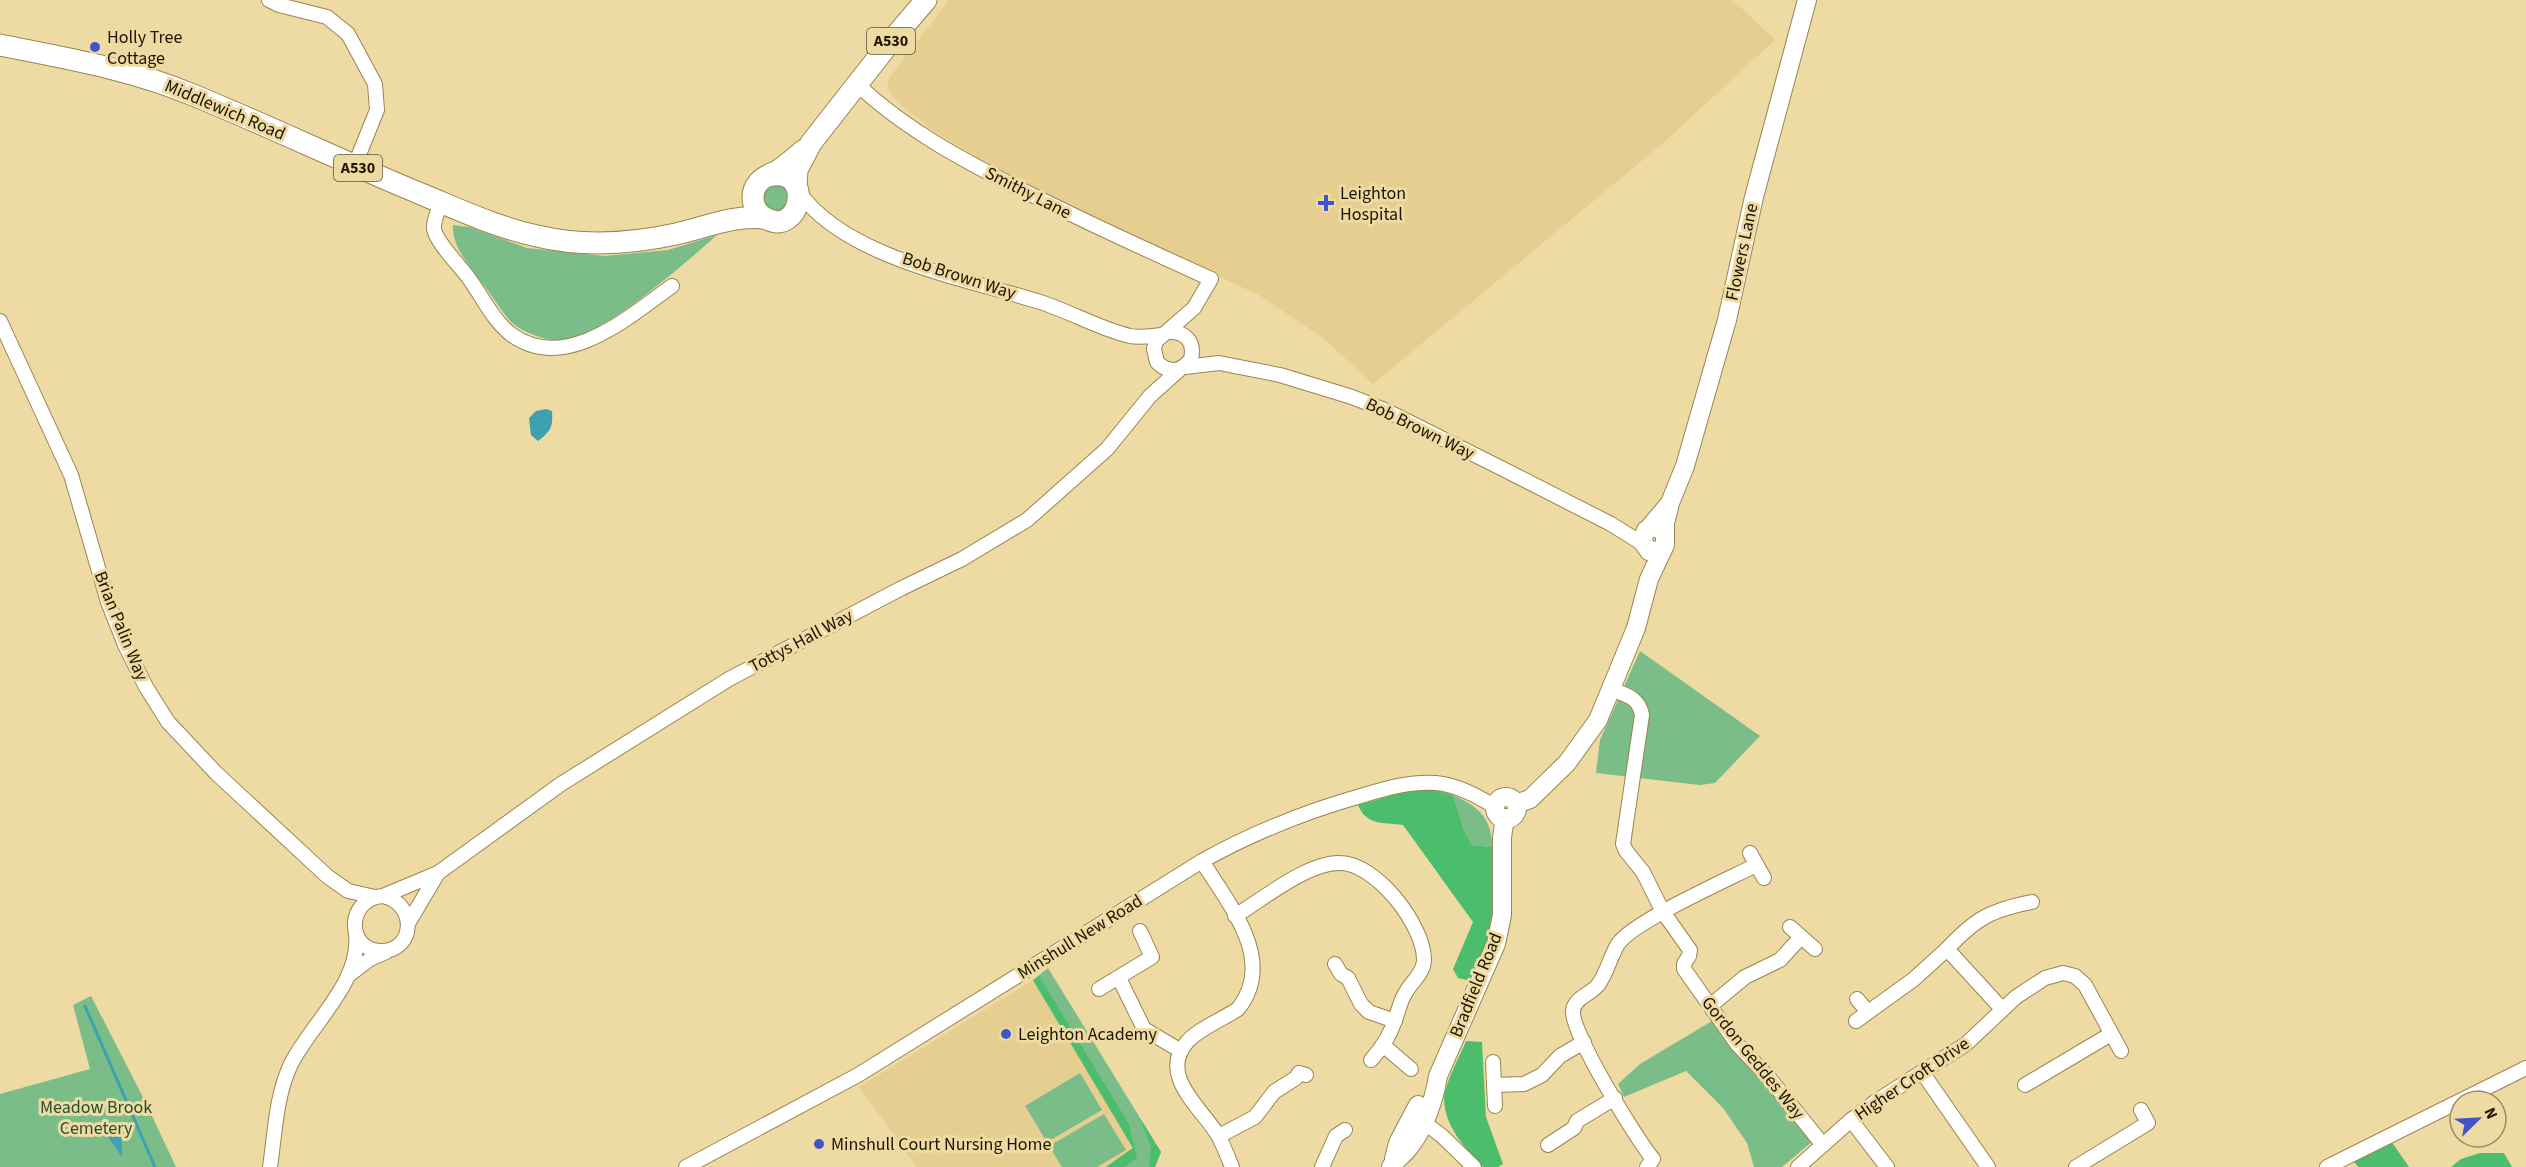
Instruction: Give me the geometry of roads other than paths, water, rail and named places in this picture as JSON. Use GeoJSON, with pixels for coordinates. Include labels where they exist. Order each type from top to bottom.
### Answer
{"type":"FeatureCollection","features":[{"type":"Feature","properties":{"kind":"highway","name":"A530"},"geometry":{"type":"LineString","coordinates":[[768,176],[786,165],[811,143],[926,0]]}},
{"type":"Feature","properties":{"kind":"highway","name":"Middlewich Road"},"geometry":{"type":"LineString","coordinates":[[0,45],[144,76],[194,95],[441,202],[519,232],[554,240],[583,243],[645,240],[693,230],[722,220],[765,218]]}},
{"type":"Feature","properties":{"kind":"highway","name":"A530"},"geometry":{"type":"LineString","coordinates":[[798,189],[797,170],[811,143]]}},
{"type":"Feature","properties":{"kind":"highway"},"geometry":{"type":"LineString","coordinates":[[768,176],[786,177],[798,189],[798,206],[789,218],[777,221],[765,218],[755,208],[753,196],[757,184],[768,176]]}},
{"type":"Feature","properties":{"kind":"highway","name":"Middlewich Road"},"geometry":{"type":"LineString","coordinates":[[722,220],[746,204],[753,196]]}},
{"type":"Feature","properties":{"kind":"main road","name":"Flowers Lane"},"geometry":{"type":"LineString","coordinates":[[1506,810],[1530,799],[1567,763],[1598,720],[1636,628],[1649,579],[1652,539],[1665,523],[1670,503],[1685,466],[1727,320],[1754,197],[1808,0]]}},
{"type":"Feature","properties":{"kind":"main road","name":"Bradfield Road"},"geometry":{"type":"LineString","coordinates":[[1392,1165],[1398,1143],[1418,1118],[1425,1091],[1438,1076],[1496,944],[1502,915],[1502,837],[1506,810]]}},
{"type":"Feature","properties":{"kind":"street"},"geometry":{"type":"LineString","coordinates":[[269,0],[279,5],[327,17],[348,34],[375,84],[377,110],[354,166]]}},
{"type":"Feature","properties":{"kind":"street","name":"Smithy Lane"},"geometry":{"type":"LineString","coordinates":[[858,85],[881,106],[970,164],[1089,224],[1211,279],[1194,308]]}},
{"type":"Feature","properties":{"kind":"street","name":"Bob Brown Way"},"geometry":{"type":"LineString","coordinates":[[798,189],[827,221],[871,248],[955,278],[1041,302],[1129,336],[1156,360]]}},
{"type":"Feature","properties":{"kind":"street"},"geometry":{"type":"LineString","coordinates":[[441,202],[435,223],[439,239],[500,324],[513,336],[523,341],[539,346],[558,347],[582,342],[607,332],[672,285]]}},
{"type":"Feature","properties":{"kind":"street","name":"Bob Brown Way"},"geometry":{"type":"LineString","coordinates":[[789,218],[803,216],[827,221]]}},
{"type":"Feature","properties":{"kind":"street"},"geometry":{"type":"LineString","coordinates":[[1194,308],[1190,341],[1191,359],[1182,368],[1171,371],[1156,360],[1156,341],[1194,308]]}},
{"type":"Feature","properties":{"kind":"street","name":"Brian Palin Way"},"geometry":{"type":"LineString","coordinates":[[0,321],[71,476],[108,602],[125,645],[146,687],[168,722],[196,754],[327,876],[347,900],[355,927]]}},
{"type":"Feature","properties":{"kind":"street"},"geometry":{"type":"LineString","coordinates":[[1165,333],[1177,332],[1190,341]]}},
{"type":"Feature","properties":{"kind":"street","name":"Bob Brown Way"},"geometry":{"type":"LineString","coordinates":[[1129,336],[1165,333]]}},
{"type":"Feature","properties":{"kind":"street","name":"Bob Brown Way"},"geometry":{"type":"LineString","coordinates":[[1190,341],[1219,363]]}},
{"type":"Feature","properties":{"kind":"street","name":"Tottys Hall Way"},"geometry":{"type":"LineString","coordinates":[[1150,396],[1156,360]]}},
{"type":"Feature","properties":{"kind":"street","name":"Bob Brown Way"},"geometry":{"type":"LineString","coordinates":[[1182,368],[1219,363],[1280,375],[1370,404],[1611,524],[1652,539]]}},
{"type":"Feature","properties":{"kind":"street","name":"Tottys Hall Way"},"geometry":{"type":"LineString","coordinates":[[379,897],[438,873],[561,784],[729,679],[881,598],[962,559],[1027,520],[1107,449],[1150,396],[1182,368]]}},
{"type":"Feature","properties":{"kind":"street","name":"Gordon Geddes Way"},"geometry":{"type":"LineString","coordinates":[[1610,689],[1635,699],[1641,706],[1642,715],[1623,844],[1626,851],[1643,872],[1663,912],[1690,950],[1684,969],[1737,1044],[1770,1079],[1823,1144]]}},
{"type":"Feature","properties":{"kind":"street","name":"Minshull New Road"},"geometry":{"type":"LineString","coordinates":[[686,1167],[858,1075],[1202,861],[1256,833],[1294,817],[1389,788],[1425,782],[1453,786],[1506,810]]}},
{"type":"Feature","properties":{"kind":"street"},"geometry":{"type":"LineString","coordinates":[[1647,1167],[1653,1159],[1638,1139],[1584,1042],[1573,1012],[1576,1002],[1595,989],[1604,978],[1618,944],[1626,935],[1753,859],[1764,878]]}},
{"type":"Feature","properties":{"kind":"street"},"geometry":{"type":"LineString","coordinates":[[1202,861],[1249,941],[1253,956],[1253,979],[1238,1009],[1193,1037],[1181,1051],[1178,1066],[1189,1100],[1219,1136],[1232,1167]]}},
{"type":"Feature","properties":{"kind":"street"},"geometry":{"type":"LineString","coordinates":[[1235,916],[1300,875],[1313,869],[1338,863],[1351,864],[1368,871],[1405,910],[1423,951],[1422,970],[1405,993],[1384,1046],[1371,1060]]}},
{"type":"Feature","properties":{"kind":"street","name":"Tottys Hall Way"},"geometry":{"type":"LineString","coordinates":[[409,922],[438,873]]}},
{"type":"Feature","properties":{"kind":"street","name":"Brian Palin Way"},"geometry":{"type":"LineString","coordinates":[[327,876],[348,891],[361,896],[379,897]]}},
{"type":"Feature","properties":{"kind":"street"},"geometry":{"type":"LineString","coordinates":[[270,1167],[282,1089],[292,1064],[348,977],[357,947],[355,927],[361,906],[379,897],[397,902],[405,910],[409,922],[404,939],[390,950],[370,959],[348,977]]}},
{"type":"Feature","properties":{"kind":"street"},"geometry":{"type":"LineString","coordinates":[[1856,1021],[1914,979],[1968,926],[2005,908],[2032,902]]}},
{"type":"Feature","properties":{"kind":"street"},"geometry":{"type":"LineString","coordinates":[[355,927],[362,944],[373,950],[390,950]]}},
{"type":"Feature","properties":{"kind":"street"},"geometry":{"type":"LineString","coordinates":[[1099,989],[1159,957],[1140,931]]}},
{"type":"Feature","properties":{"kind":"street"},"geometry":{"type":"LineString","coordinates":[[1710,1005],[1745,977],[1780,960],[1796,932],[1815,949]]}},
{"type":"Feature","properties":{"kind":"street"},"geometry":{"type":"LineString","coordinates":[[1947,949],[2002,1009]]}},
{"type":"Feature","properties":{"kind":"street"},"geometry":{"type":"LineString","coordinates":[[1336,973],[1348,978],[1361,1004],[1369,1012],[1395,1021]]}},
{"type":"Feature","properties":{"kind":"street","name":"Higher Croft Drive"},"geometry":{"type":"LineString","coordinates":[[1798,1167],[1851,1120],[1966,1044],[2032,984],[2063,973],[2075,976],[2085,985],[2121,1051]]}},
{"type":"Feature","properties":{"kind":"street"},"geometry":{"type":"LineString","coordinates":[[1119,978],[1144,1029],[1181,1051]]}},
{"type":"Feature","properties":{"kind":"street"},"geometry":{"type":"LineString","coordinates":[[1857,999],[1868,1012]]}},
{"type":"Feature","properties":{"kind":"street"},"geometry":{"type":"LineString","coordinates":[[2025,1085],[2111,1034]]}},
{"type":"Feature","properties":{"kind":"street"},"geometry":{"type":"LineString","coordinates":[[1494,1085],[1524,1084],[1533,1080],[1549,1069],[1560,1056],[1584,1042]]}},
{"type":"Feature","properties":{"kind":"street"},"geometry":{"type":"LineString","coordinates":[[1384,1046],[1411,1069]]}},
{"type":"Feature","properties":{"kind":"street"},"geometry":{"type":"LineString","coordinates":[[1493,1062],[1495,1106]]}},
{"type":"Feature","properties":{"kind":"street"},"geometry":{"type":"LineString","coordinates":[[2327,1167],[2526,1068]]}},
{"type":"Feature","properties":{"kind":"street"},"geometry":{"type":"LineString","coordinates":[[1219,1136],[1255,1117],[1274,1092],[1296,1078],[1300,1072]]}},
{"type":"Feature","properties":{"kind":"street"},"geometry":{"type":"LineString","coordinates":[[1922,1072],[1988,1167]]}},
{"type":"Feature","properties":{"kind":"street"},"geometry":{"type":"LineString","coordinates":[[1548,1145],[1574,1128],[1577,1120],[1615,1098]]}},
{"type":"Feature","properties":{"kind":"street"},"geometry":{"type":"LineString","coordinates":[[2076,1167],[2148,1123],[2141,1110]]}},
{"type":"Feature","properties":{"kind":"street"},"geometry":{"type":"LineString","coordinates":[[1418,1118],[1474,1167]]}},
{"type":"Feature","properties":{"kind":"street"},"geometry":{"type":"LineString","coordinates":[[1851,1120],[1887,1167]]}},
{"type":"Feature","properties":{"kind":"street"},"geometry":{"type":"LineString","coordinates":[[1322,1167],[1337,1132]]}},
{"type":"Feature","properties":{"kind":"water"},"geometry":{"type":"Polygon","coordinates":[[[546,409],[552,411],[551,425],[538,441],[531,435],[529,418],[536,411],[546,409]]]}},
{"type":"Feature","properties":{"kind":"water"},"geometry":{"type":"Polygon","coordinates":[[[115,1123],[121,1128],[122,1157],[104,1131],[115,1123]]]}},
{"type":"Feature","properties":{"kind":"waterway"},"geometry":{"type":"LineString","coordinates":[[85,1006],[155,1167]]}},
{"type":"Feature","properties":{"kind":"place","name":"Holly Tree Cottage"},"geometry":{"type":"Point","coordinates":[95,47]}},
{"type":"Feature","properties":{"kind":"place","name":"Leighton Hospital"},"geometry":{"type":"Point","coordinates":[1326,203]}},
{"type":"Feature","properties":{"kind":"place","name":"Leighton Academy"},"geometry":{"type":"Point","coordinates":[1006,1034]}},
{"type":"Feature","properties":{"kind":"place","name":"Minshull Court Nursing Home"},"geometry":{"type":"Point","coordinates":[819,1144]}},
{"type":"Feature","properties":{"kind":"park label","name":"Meadow Brook Cemetery"},"geometry":{"type":"Point","coordinates":[96,1117]}}]}
